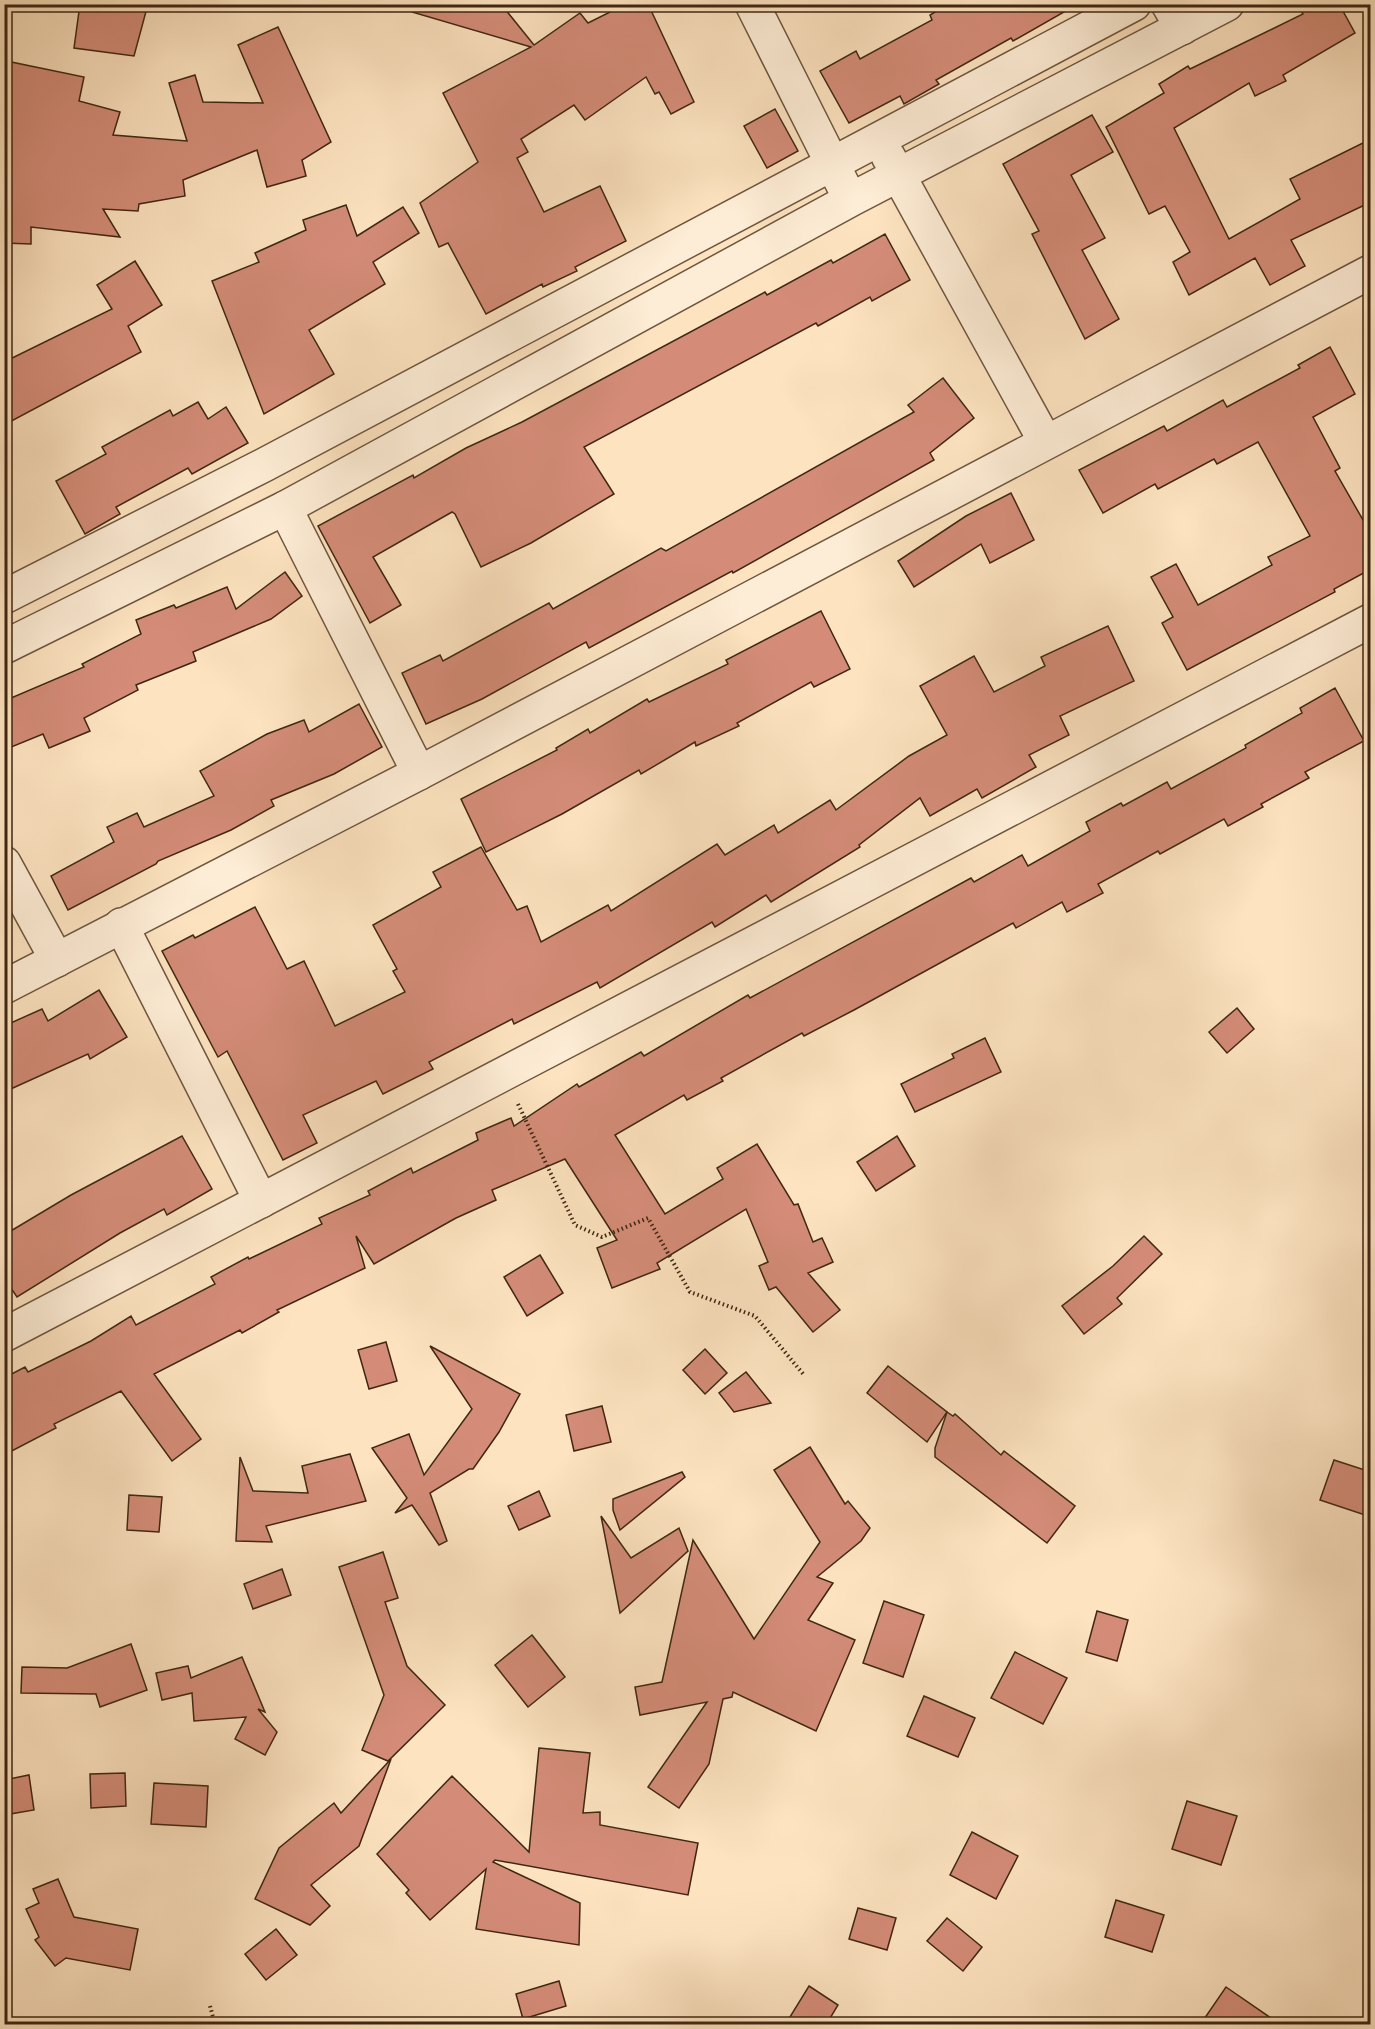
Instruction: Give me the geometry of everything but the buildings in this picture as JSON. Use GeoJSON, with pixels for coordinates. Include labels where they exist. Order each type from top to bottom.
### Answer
{"type":"FeatureCollection","features":[{"type":"Feature","properties":{"kind":"street"},"geometry":{"type":"LineString","coordinates":[[752,4],[832,166],[852,199]]}},
{"type":"Feature","properties":{"kind":"street"},"geometry":{"type":"LineString","coordinates":[[4,597],[832,166],[1134,4]]}},
{"type":"Feature","properties":{"kind":"street"},"geometry":{"type":"LineString","coordinates":[[4,647],[285,508],[900,175],[1175,16],[1227,4]]}},
{"type":"Feature","properties":{"kind":"street"},"geometry":{"type":"LineString","coordinates":[[880,140],[1045,441]]}},
{"type":"Feature","properties":{"kind":"street"},"geometry":{"type":"LineString","coordinates":[[4,987],[419,773],[1045,441],[1371,272]]}},
{"type":"Feature","properties":{"kind":"street"},"geometry":{"type":"LineString","coordinates":[[569,304],[591,341]]}},
{"type":"Feature","properties":{"kind":"street"},"geometry":{"type":"LineString","coordinates":[[285,508],[419,773]]}},
{"type":"Feature","properties":{"kind":"street"},"geometry":{"type":"LineString","coordinates":[[4,1335],[1371,621]]}},
{"type":"Feature","properties":{"kind":"street"},"geometry":{"type":"LineString","coordinates":[[4,863],[57,960]]}},
{"type":"Feature","properties":{"kind":"street"},"geometry":{"type":"LineString","coordinates":[[121,925],[261,1201]]}},
{"type":"Feature","properties":{"kind":"path"},"geometry":{"type":"LineString","coordinates":[[504,1074],[576,1225],[603,1237],[648,1218],[690,1292],[755,1316],[804,1375]]}},
{"type":"Feature","properties":{"kind":"path"},"geometry":{"type":"LineString","coordinates":[[210,2006],[215,2025]]}}]}
